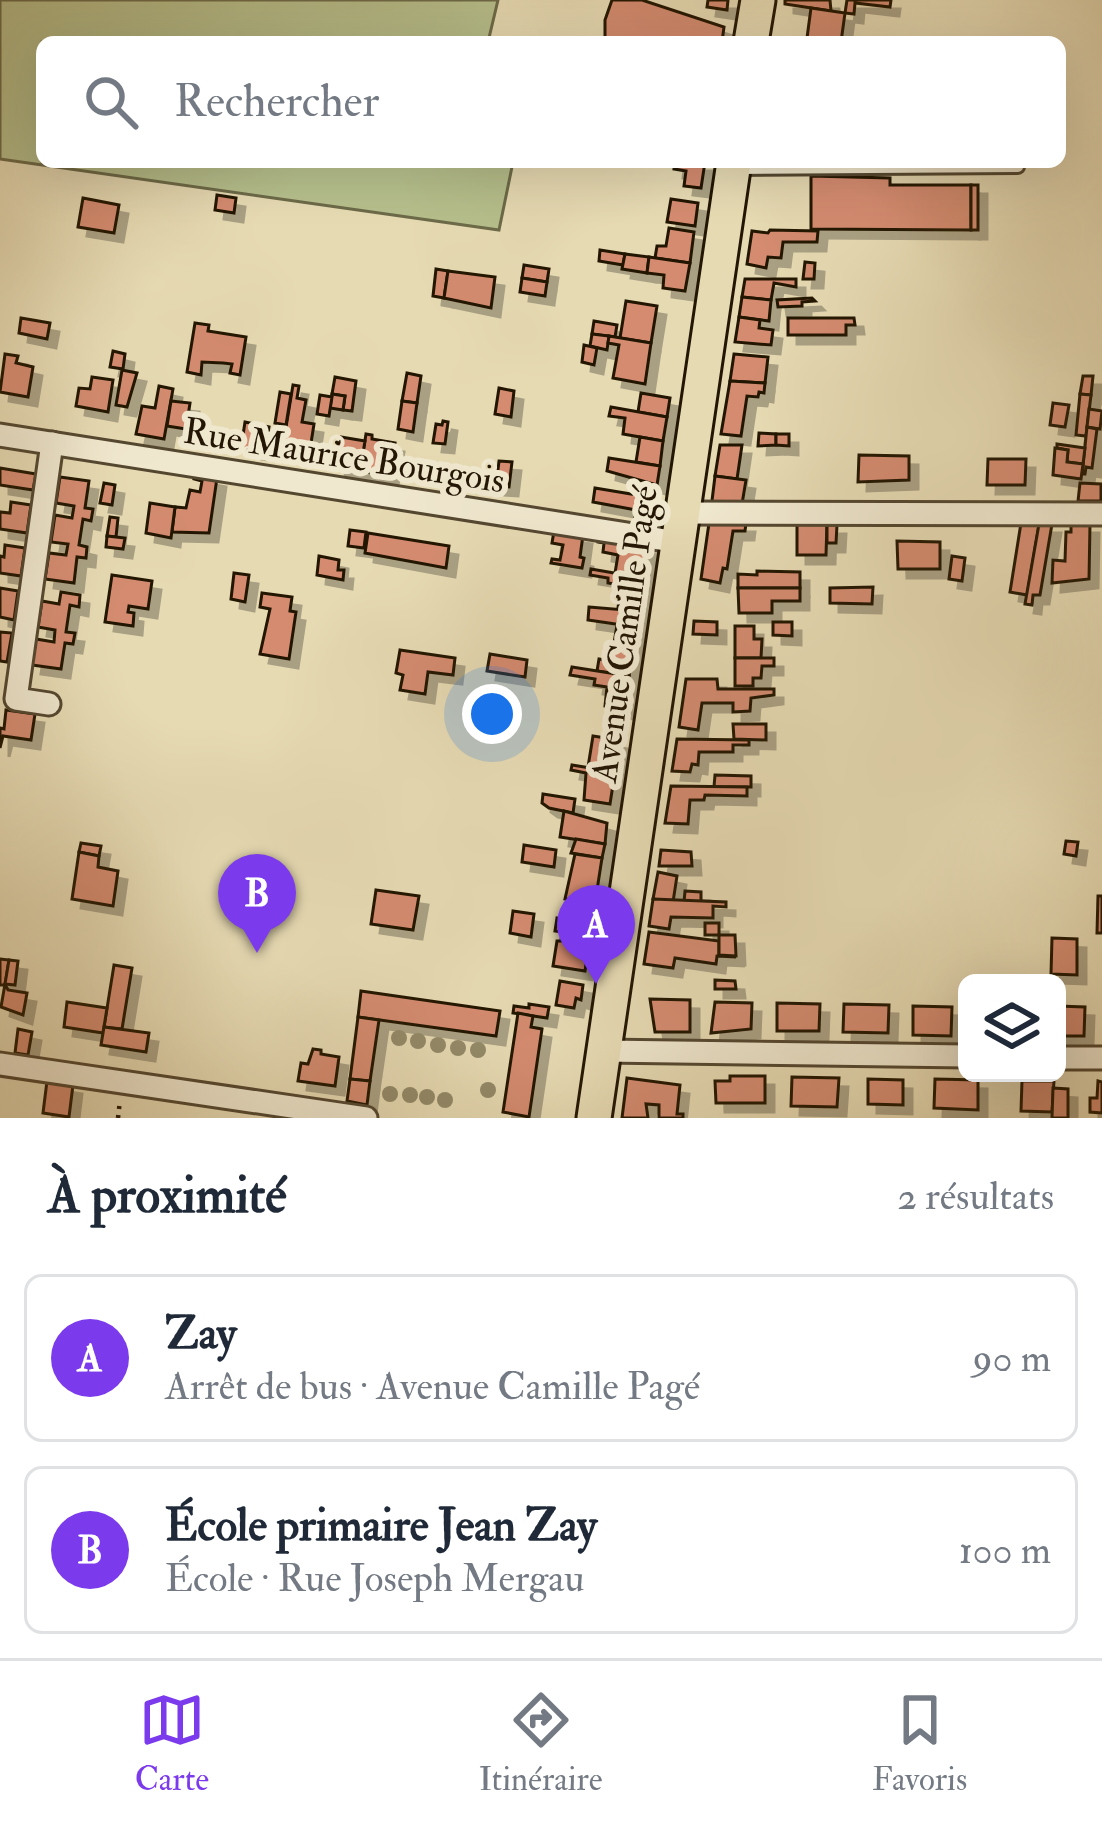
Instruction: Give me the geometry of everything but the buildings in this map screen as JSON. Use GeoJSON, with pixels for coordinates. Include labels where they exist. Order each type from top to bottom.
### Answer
{"type":"FeatureCollection","features":[{"type":"Feature","properties":{"kind":"main road"},"geometry":{"type":"LineString","coordinates":[[753,36],[758,0]]}},
{"type":"Feature","properties":{"kind":"main road","name":"Avenue Camille Pagé"},"geometry":{"type":"LineString","coordinates":[[594,1118],[733,168]]}},
{"type":"Feature","properties":{"kind":"street","name":"Rue Maurice Bourgois"},"geometry":{"type":"LineString","coordinates":[[0,435],[680,527],[1102,514]]}},
{"type":"Feature","properties":{"kind":"street"},"geometry":{"type":"LineString","coordinates":[[49,704],[8,698],[52,443]]}},
{"type":"Feature","properties":{"kind":"street"},"geometry":{"type":"LineString","coordinates":[[604,1051],[958,1056]]}},
{"type":"Feature","properties":{"kind":"street"},"geometry":{"type":"LineString","coordinates":[[1066,1058],[1102,1058]]}},
{"type":"Feature","properties":{"kind":"street"},"geometry":{"type":"LineString","coordinates":[[0,1064],[366,1118]]}},
{"type":"Feature","properties":{"kind":"green space"},"geometry":{"type":"Polygon","coordinates":[[[0,0],[498,0],[489,36],[36,36],[36,164],[0,159],[0,0]]]}},
{"type":"Feature","properties":{"kind":"green space"},"geometry":{"type":"Polygon","coordinates":[[[63,168],[512,168],[499,230],[63,168]]]}},
{"type":"Feature","properties":{"kind":"place","name":"École primaire Jean Zay"},"geometry":{"type":"Point","coordinates":[257,953]}},
{"type":"Feature","properties":{"kind":"place","name":"Zay"},"geometry":{"type":"Point","coordinates":[596,984]}}]}
